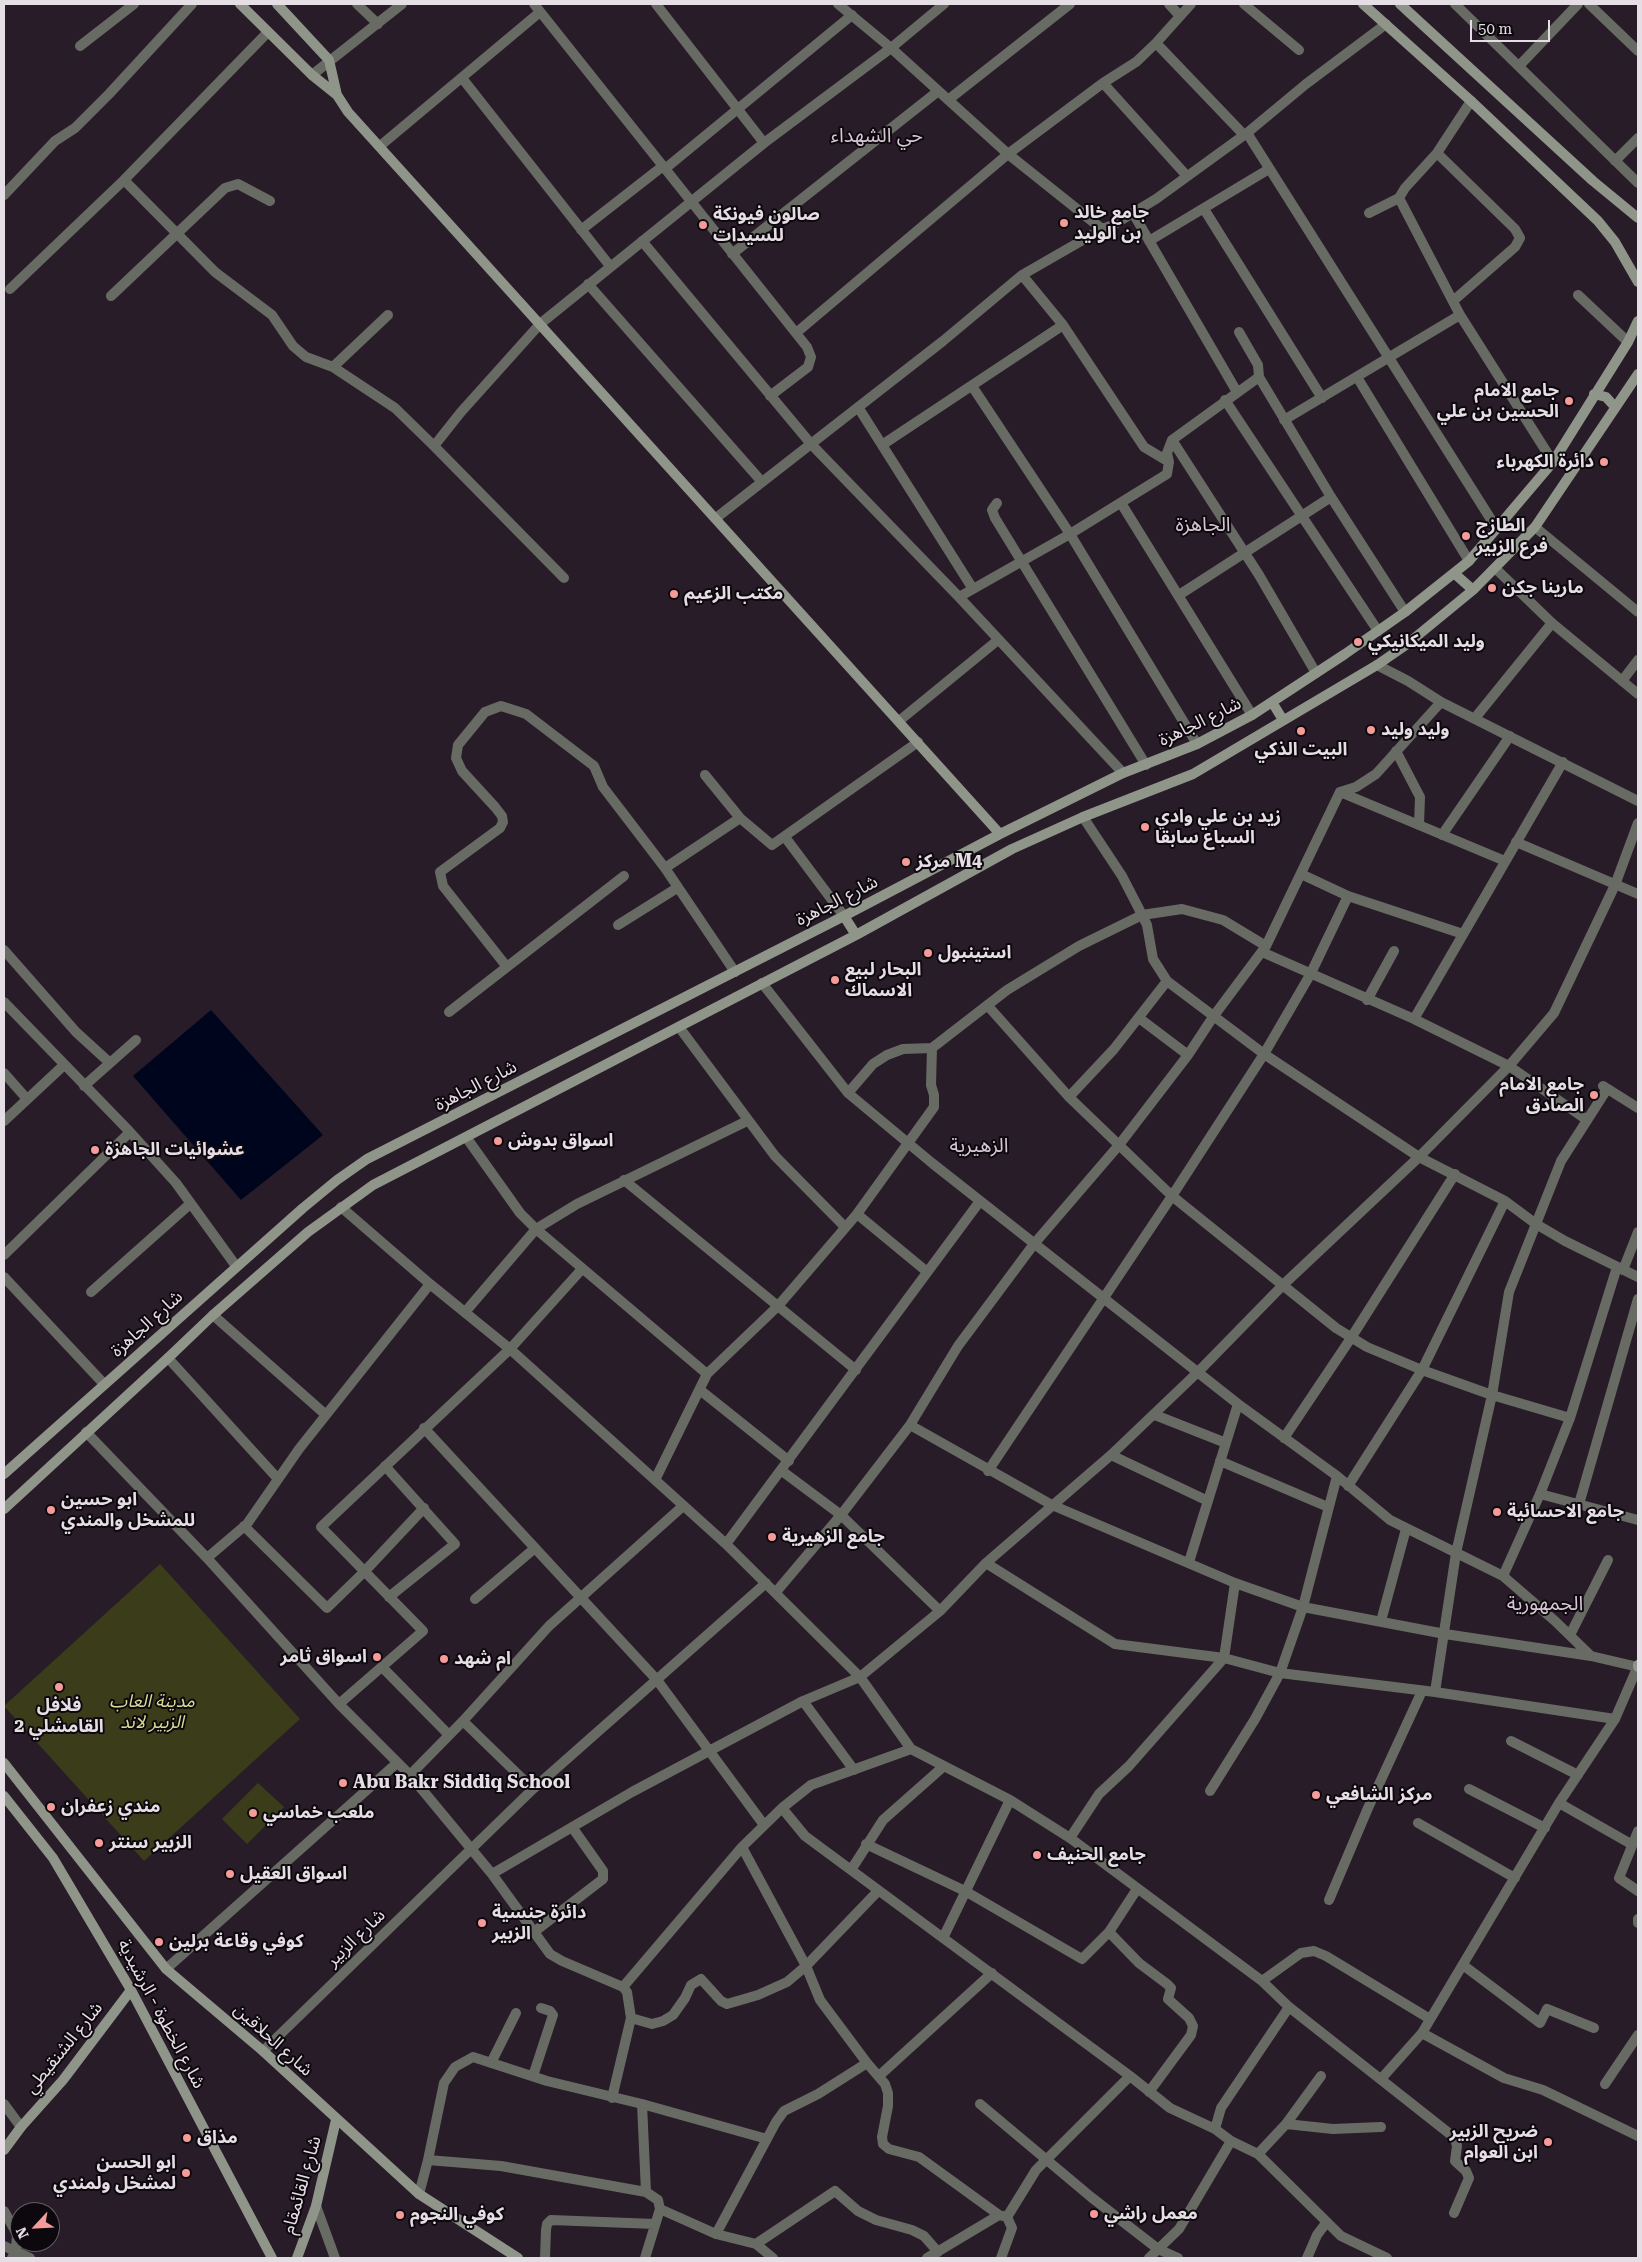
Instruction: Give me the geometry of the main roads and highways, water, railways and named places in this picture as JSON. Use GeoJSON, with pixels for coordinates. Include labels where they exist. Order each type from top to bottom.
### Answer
{"type":"FeatureCollection","features":[{"type":"Feature","properties":{"kind":"water"},"geometry":{"type":"Polygon","coordinates":[[[211,1010],[323,1135],[241,1200],[133,1076],[211,1010]]]}},
{"type":"Feature","properties":{"kind":"place","name":"جامع خالد بن الوليد"},"geometry":{"type":"Point","coordinates":[1064,223]}},
{"type":"Feature","properties":{"kind":"place","name":"صالون فيونكة للسيدات"},"geometry":{"type":"Point","coordinates":[703,225]}},
{"type":"Feature","properties":{"kind":"place","name":"جامع الامام الحسين بن علي"},"geometry":{"type":"Point","coordinates":[1569,401]}},
{"type":"Feature","properties":{"kind":"place","name":"دائرة الكهرباء"},"geometry":{"type":"Point","coordinates":[1604,462]}},
{"type":"Feature","properties":{"kind":"place","name":"الطازج فرع الزبير"},"geometry":{"type":"Point","coordinates":[1466,536]}},
{"type":"Feature","properties":{"kind":"place","name":"مارينا جكن"},"geometry":{"type":"Point","coordinates":[1492,588]}},
{"type":"Feature","properties":{"kind":"place","name":"مكتب الزعيم"},"geometry":{"type":"Point","coordinates":[674,594]}},
{"type":"Feature","properties":{"kind":"place","name":"وليد الميكانيكي"},"geometry":{"type":"Point","coordinates":[1358,642]}},
{"type":"Feature","properties":{"kind":"place","name":"وليد وليد"},"geometry":{"type":"Point","coordinates":[1371,730]}},
{"type":"Feature","properties":{"kind":"place","name":"البيت الذكي"},"geometry":{"type":"Point","coordinates":[1301,731]}},
{"type":"Feature","properties":{"kind":"place","name":"زيد بن علي وادي السباع سابقا"},"geometry":{"type":"Point","coordinates":[1145,827]}},
{"type":"Feature","properties":{"kind":"place","name":"مركز M4"},"geometry":{"type":"Point","coordinates":[906,862]}},
{"type":"Feature","properties":{"kind":"place","name":"استينبول"},"geometry":{"type":"Point","coordinates":[928,953]}},
{"type":"Feature","properties":{"kind":"place","name":"البحار لبيع الاسماك"},"geometry":{"type":"Point","coordinates":[835,980]}},
{"type":"Feature","properties":{"kind":"place","name":"جامع الامام الصادق"},"geometry":{"type":"Point","coordinates":[1594,1095]}},
{"type":"Feature","properties":{"kind":"place","name":"اسواق بدوش"},"geometry":{"type":"Point","coordinates":[498,1141]}},
{"type":"Feature","properties":{"kind":"place","name":"عشوائيات الجاهزة"},"geometry":{"type":"Point","coordinates":[95,1150]}},
{"type":"Feature","properties":{"kind":"place","name":"ابو حسين للمشخل والمندي"},"geometry":{"type":"Point","coordinates":[51,1510]}},
{"type":"Feature","properties":{"kind":"place","name":"جامع الاحسائية"},"geometry":{"type":"Point","coordinates":[1497,1512]}},
{"type":"Feature","properties":{"kind":"place","name":"جامع الزهيرية"},"geometry":{"type":"Point","coordinates":[772,1537]}},
{"type":"Feature","properties":{"kind":"place","name":"اسواق ثامر"},"geometry":{"type":"Point","coordinates":[377,1657]}},
{"type":"Feature","properties":{"kind":"place","name":"ام شهد"},"geometry":{"type":"Point","coordinates":[444,1659]}},
{"type":"Feature","properties":{"kind":"place","name":"فلافل القامشلي 2"},"geometry":{"type":"Point","coordinates":[59,1687]}},
{"type":"Feature","properties":{"kind":"place","name":"Abu Bakr Siddiq School"},"geometry":{"type":"Point","coordinates":[343,1783]}},
{"type":"Feature","properties":{"kind":"place","name":"مركز الشافعي"},"geometry":{"type":"Point","coordinates":[1316,1795]}},
{"type":"Feature","properties":{"kind":"place","name":"مندي زعفران"},"geometry":{"type":"Point","coordinates":[51,1807]}},
{"type":"Feature","properties":{"kind":"place","name":"ملعب خماسي"},"geometry":{"type":"Point","coordinates":[253,1813]}},
{"type":"Feature","properties":{"kind":"place","name":"الزبير سنتر"},"geometry":{"type":"Point","coordinates":[99,1843]}},
{"type":"Feature","properties":{"kind":"place","name":"جامع الحنيف"},"geometry":{"type":"Point","coordinates":[1037,1855]}},
{"type":"Feature","properties":{"kind":"place","name":"اسواق العقيل"},"geometry":{"type":"Point","coordinates":[230,1874]}},
{"type":"Feature","properties":{"kind":"place","name":"دائرة جنسية الزبير"},"geometry":{"type":"Point","coordinates":[482,1923]}},
{"type":"Feature","properties":{"kind":"place","name":"كوفي وقاعة برلين"},"geometry":{"type":"Point","coordinates":[159,1942]}},
{"type":"Feature","properties":{"kind":"place","name":"مذاق"},"geometry":{"type":"Point","coordinates":[187,2138]}},
{"type":"Feature","properties":{"kind":"place","name":"ضريح الزبير ابن العوام"},"geometry":{"type":"Point","coordinates":[1548,2142]}},
{"type":"Feature","properties":{"kind":"place","name":"ابو الحسن لمشخل ولمندي"},"geometry":{"type":"Point","coordinates":[186,2173]}},
{"type":"Feature","properties":{"kind":"place","name":"معمل راشي"},"geometry":{"type":"Point","coordinates":[1094,2214]}},
{"type":"Feature","properties":{"kind":"place","name":"كوفي النجوم"},"geometry":{"type":"Point","coordinates":[400,2215]}},
{"type":"Feature","properties":{"kind":"district","name":"حي الشهداء"},"geometry":{"type":"Point","coordinates":[877,136]}},
{"type":"Feature","properties":{"kind":"district","name":"الجاهزة"},"geometry":{"type":"Point","coordinates":[1203,525]}},
{"type":"Feature","properties":{"kind":"district","name":"الزهيرية"},"geometry":{"type":"Point","coordinates":[979,1146]}},
{"type":"Feature","properties":{"kind":"district","name":"الجمهورية"},"geometry":{"type":"Point","coordinates":[1545,1604]}},
{"type":"Feature","properties":{"kind":"park label","name":"مدينة العاب الزبير لاند"},"geometry":{"type":"Point","coordinates":[152,1712]}}]}
